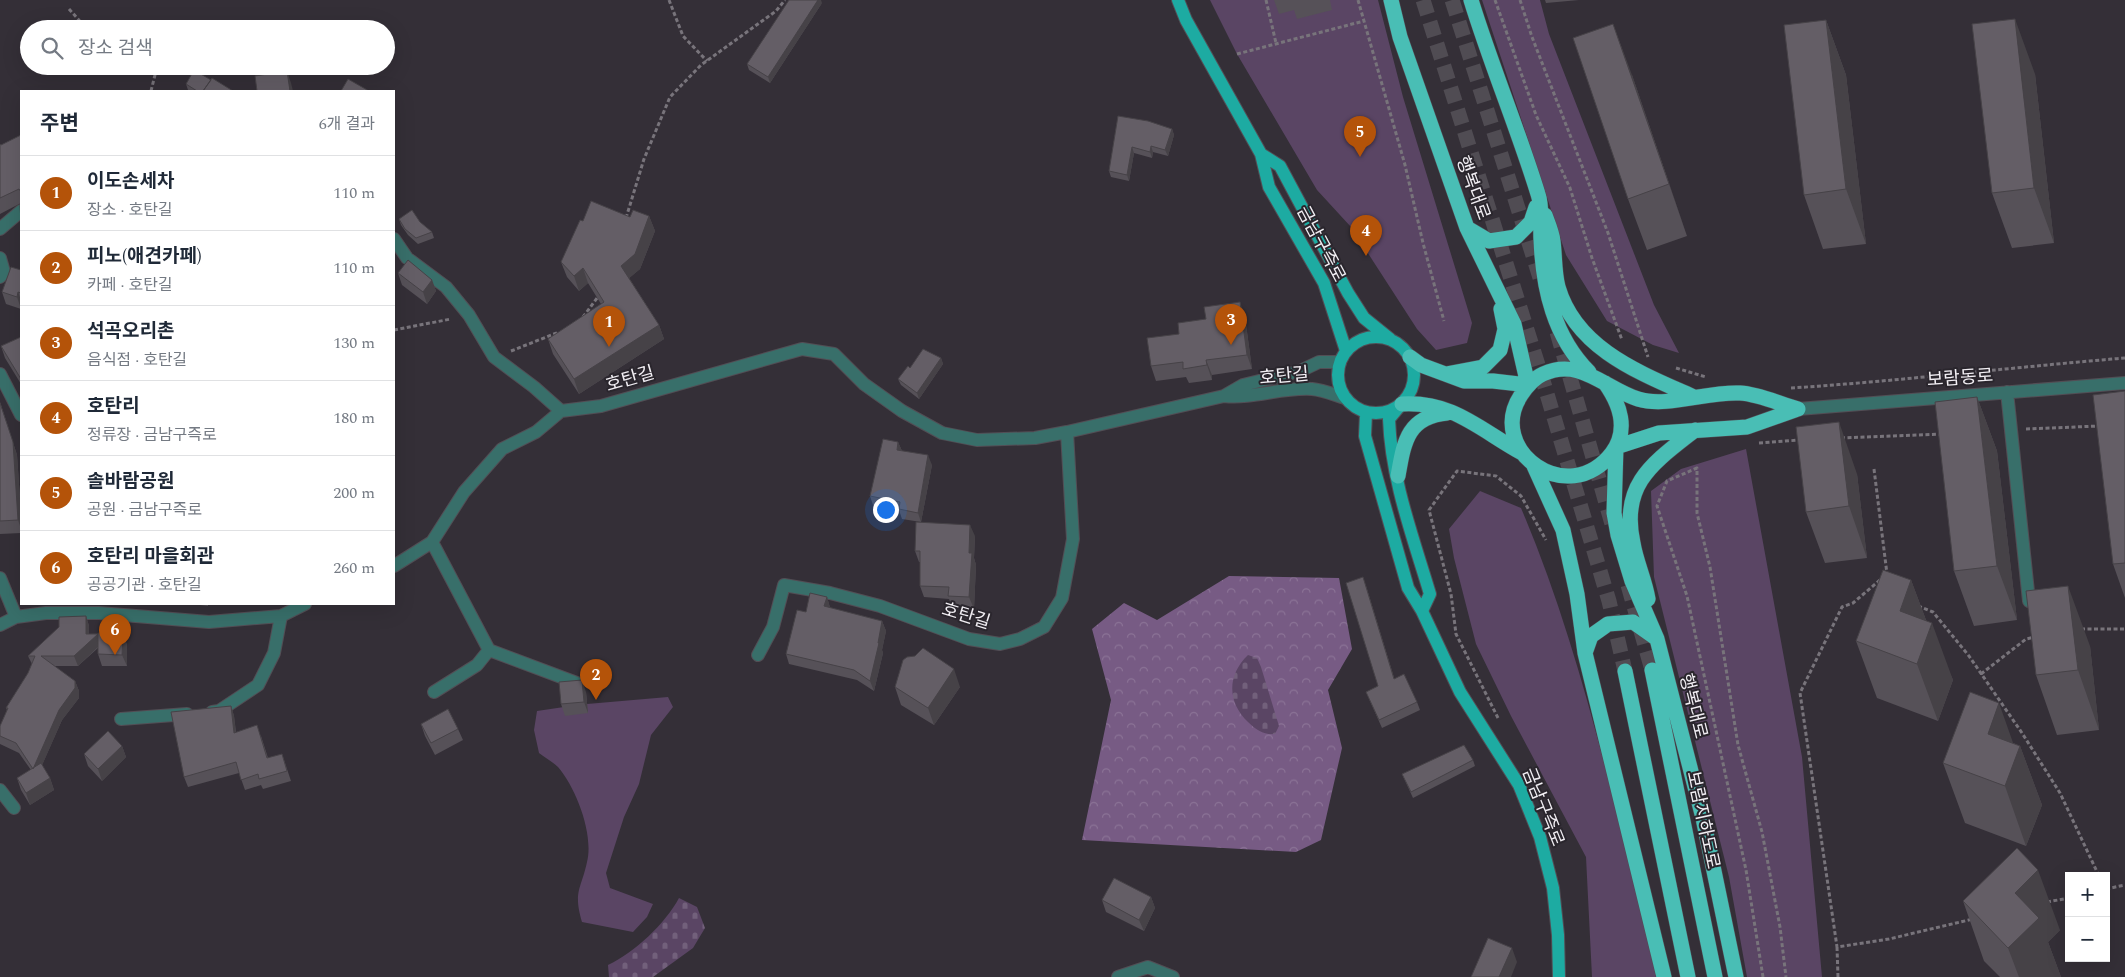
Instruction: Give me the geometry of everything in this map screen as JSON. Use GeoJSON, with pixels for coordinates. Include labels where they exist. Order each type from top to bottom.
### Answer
{"type":"FeatureCollection","features":[{"type":"Feature","properties":{"kind":"highway","name":"행복대로"},"geometry":{"type":"LineString","coordinates":[[1391,0],[1400,37],[1467,228],[1514,324],[1528,385]]}},
{"type":"Feature","properties":{"kind":"highway"},"geometry":{"type":"LineString","coordinates":[[1471,0],[1490,62],[1553,238],[1558,286],[1579,328],[1598,346],[1631,369],[1694,397]]}},
{"type":"Feature","properties":{"kind":"highway"},"geometry":{"type":"LineString","coordinates":[[1467,228],[1489,242],[1516,237],[1532,222],[1539,197]]}},
{"type":"Feature","properties":{"kind":"highway"},"geometry":{"type":"LineString","coordinates":[[1539,197],[1545,280],[1552,314],[1578,361],[1590,373],[1605,383],[1639,399],[1662,400],[1740,393],[1798,409]]}},
{"type":"Feature","properties":{"kind":"highway"},"geometry":{"type":"LineString","coordinates":[[1446,374],[1483,367],[1500,350],[1504,329],[1497,288]]}},
{"type":"Feature","properties":{"kind":"highway"},"geometry":{"type":"LineString","coordinates":[[1410,357],[1421,365],[1464,382],[1493,381],[1528,385]]}},
{"type":"Feature","properties":{"kind":"highway"},"geometry":{"type":"LineString","coordinates":[[1590,373],[1574,369],[1557,369],[1541,375],[1528,385],[1518,400],[1513,418],[1514,436],[1522,452],[1534,466],[1563,530],[1577,594],[1585,652],[1664,977]]}},
{"type":"Feature","properties":{"kind":"highway"},"geometry":{"type":"LineString","coordinates":[[1534,466],[1551,475],[1570,477],[1589,473],[1604,462],[1616,447],[1621,430],[1621,413],[1615,397],[1605,383]]}},
{"type":"Feature","properties":{"kind":"highway"},"geometry":{"type":"LineString","coordinates":[[1402,404],[1422,403],[1456,412],[1522,452]]}},
{"type":"Feature","properties":{"kind":"highway"},"geometry":{"type":"LineString","coordinates":[[1616,447],[1659,433],[1747,427],[1798,409]]}},
{"type":"Feature","properties":{"kind":"highway"},"geometry":{"type":"LineString","coordinates":[[1398,476],[1404,443],[1417,423],[1431,414],[1456,412]]}},
{"type":"Feature","properties":{"kind":"highway"},"geometry":{"type":"LineString","coordinates":[[1655,632],[1648,595],[1632,542],[1630,506],[1638,482],[1662,456],[1695,430]]}},
{"type":"Feature","properties":{"kind":"highway","name":"행복대로"},"geometry":{"type":"LineString","coordinates":[[1616,447],[1614,514],[1618,535],[1632,581],[1655,632],[1703,818],[1736,977]]}},
{"type":"Feature","properties":{"kind":"highway"},"geometry":{"type":"LineString","coordinates":[[1585,652],[1591,636],[1608,624],[1633,622],[1655,632]]}},
{"type":"Feature","properties":{"kind":"highway","name":"보람지하도로"},"geometry":{"type":"LineString","coordinates":[[1652,670],[1715,977]]}},
{"type":"Feature","properties":{"kind":"highway"},"geometry":{"type":"LineString","coordinates":[[1625,671],[1688,977]]}},
{"type":"Feature","properties":{"kind":"main road","name":"금남구즉로"},"geometry":{"type":"LineString","coordinates":[[1178,0],[1186,20],[1260,154],[1269,187],[1324,283],[1343,357]]}},
{"type":"Feature","properties":{"kind":"main road","name":"금남구즉로"},"geometry":{"type":"LineString","coordinates":[[1260,154],[1280,166],[1348,293],[1364,318],[1392,340]]}},
{"type":"Feature","properties":{"kind":"main road"},"geometry":{"type":"LineString","coordinates":[[1402,404],[1379,414],[1366,413],[1355,407],[1345,398],[1339,381],[1343,357],[1356,343],[1367,338],[1380,337],[1392,340],[1402,347],[1410,357],[1414,369],[1414,382],[1410,394],[1402,404],[1389,419],[1390,449],[1398,476],[1405,513],[1430,594],[1422,611]]}},
{"type":"Feature","properties":{"kind":"main road","name":"금남구즉로"},"geometry":{"type":"LineString","coordinates":[[1366,413],[1365,436],[1408,588],[1422,611],[1460,692],[1519,785],[1540,837],[1553,888],[1558,934],[1558,977]]}},
{"type":"Feature","properties":{"kind":"street"},"geometry":{"type":"LineString","coordinates":[[0,229],[20,211]]}},
{"type":"Feature","properties":{"kind":"street"},"geometry":{"type":"LineString","coordinates":[[395,240],[407,258],[446,287],[469,315],[494,358],[534,387],[561,411],[536,432],[502,449],[464,492],[432,542],[395,565]]}},
{"type":"Feature","properties":{"kind":"street"},"geometry":{"type":"LineString","coordinates":[[0,258],[4,272],[0,276]]}},
{"type":"Feature","properties":{"kind":"street","name":"호탄길"},"geometry":{"type":"LineString","coordinates":[[561,411],[601,406],[802,349],[834,354],[864,384],[902,411],[942,433],[977,440],[1035,438],[1224,396],[1242,385],[1300,372],[1319,362],[1343,357]]}},
{"type":"Feature","properties":{"kind":"street"},"geometry":{"type":"LineString","coordinates":[[0,374],[20,413]]}},
{"type":"Feature","properties":{"kind":"street","name":"보람동로"},"geometry":{"type":"LineString","coordinates":[[1798,409],[2125,383]]}},
{"type":"Feature","properties":{"kind":"street","name":"호탄길"},"geometry":{"type":"LineString","coordinates":[[1224,396],[1241,398],[1286,390],[1314,389],[1345,398]]}},
{"type":"Feature","properties":{"kind":"street"},"geometry":{"type":"LineString","coordinates":[[2007,392],[2029,601]]}},
{"type":"Feature","properties":{"kind":"street","name":"호탄길"},"geometry":{"type":"LineString","coordinates":[[758,655],[773,627],[784,585],[830,593],[880,606],[969,639],[1000,644],[1020,638],[1044,627],[1062,598],[1073,539],[1067,432]]}},
{"type":"Feature","properties":{"kind":"street"},"geometry":{"type":"LineString","coordinates":[[432,542],[489,650],[577,683]]}},
{"type":"Feature","properties":{"kind":"street"},"geometry":{"type":"LineString","coordinates":[[0,578],[16,617]]}},
{"type":"Feature","properties":{"kind":"street"},"geometry":{"type":"LineString","coordinates":[[0,625],[16,617],[45,608],[209,622],[281,616],[303,605]]}},
{"type":"Feature","properties":{"kind":"street"},"geometry":{"type":"LineString","coordinates":[[121,719],[219,711],[232,703],[258,685],[274,653],[281,616]]}},
{"type":"Feature","properties":{"kind":"street"},"geometry":{"type":"LineString","coordinates":[[434,692],[477,665],[489,650]]}},
{"type":"Feature","properties":{"kind":"street"},"geometry":{"type":"LineString","coordinates":[[0,790],[14,808]]}},
{"type":"Feature","properties":{"kind":"street"},"geometry":{"type":"LineString","coordinates":[[1118,977],[1148,967],[1173,977]]}},
{"type":"Feature","properties":{"kind":"path"},"geometry":{"type":"LineString","coordinates":[[669,0],[683,36],[707,61]]}},
{"type":"Feature","properties":{"kind":"path"},"geometry":{"type":"LineString","coordinates":[[623,228],[644,159],[670,98],[707,61],[776,11],[785,0]]}},
{"type":"Feature","properties":{"kind":"path"},"geometry":{"type":"LineString","coordinates":[[1266,0],[1276,44]]}},
{"type":"Feature","properties":{"kind":"path"},"geometry":{"type":"LineString","coordinates":[[1358,0],[1405,165],[1444,321]]}},
{"type":"Feature","properties":{"kind":"path"},"geometry":{"type":"LineString","coordinates":[[1495,0],[1536,115],[1570,188],[1617,332],[1626,348]]}},
{"type":"Feature","properties":{"kind":"path"},"geometry":{"type":"LineString","coordinates":[[1520,0],[1532,37],[1608,233],[1648,360],[1640,358]]}},
{"type":"Feature","properties":{"kind":"path"},"geometry":{"type":"LineString","coordinates":[[69,9],[79,20]]}},
{"type":"Feature","properties":{"kind":"path"},"geometry":{"type":"LineString","coordinates":[[1237,54],[1364,21]]}},
{"type":"Feature","properties":{"kind":"path"},"geometry":{"type":"LineString","coordinates":[[151,90],[155,75]]}},
{"type":"Feature","properties":{"kind":"path"},"geometry":{"type":"LineString","coordinates":[[578,325],[602,292]]}},
{"type":"Feature","properties":{"kind":"path"},"geometry":{"type":"LineString","coordinates":[[395,330],[469,315]]}},
{"type":"Feature","properties":{"kind":"path"},"geometry":{"type":"LineString","coordinates":[[494,358],[561,331]]}},
{"type":"Feature","properties":{"kind":"path"},"geometry":{"type":"LineString","coordinates":[[1788,388],[1870,383],[1984,370],[2125,358]]}},
{"type":"Feature","properties":{"kind":"path"},"geometry":{"type":"LineString","coordinates":[[1674,367],[1708,378]]}},
{"type":"Feature","properties":{"kind":"path"},"geometry":{"type":"LineString","coordinates":[[2011,430],[2107,425]]}},
{"type":"Feature","properties":{"kind":"path"},"geometry":{"type":"LineString","coordinates":[[1833,438],[1952,433]]}},
{"type":"Feature","properties":{"kind":"path"},"geometry":{"type":"LineString","coordinates":[[1755,443],[1804,440]]}},
{"type":"Feature","properties":{"kind":"path"},"geometry":{"type":"LineString","coordinates":[[1763,977],[1746,870],[1687,596],[1656,506],[1667,481],[1697,468],[1697,513],[1710,568],[1738,744],[1762,832],[1786,977]]}},
{"type":"Feature","properties":{"kind":"path"},"geometry":{"type":"LineString","coordinates":[[1838,977],[1837,947],[1800,693],[1842,607],[1854,603],[1887,574],[1874,469]]}},
{"type":"Feature","properties":{"kind":"path"},"geometry":{"type":"LineString","coordinates":[[1502,724],[1456,634],[1451,594],[1429,510],[1457,471],[1496,476],[1521,496],[1543,533],[1548,549]]}},
{"type":"Feature","properties":{"kind":"path"},"geometry":{"type":"LineString","coordinates":[[1871,588],[1880,591]]}},
{"type":"Feature","properties":{"kind":"path"},"geometry":{"type":"LineString","coordinates":[[1915,605],[1933,612],[1981,674],[2022,733],[2060,793],[2097,872]]}},
{"type":"Feature","properties":{"kind":"path"},"geometry":{"type":"LineString","coordinates":[[2076,629],[2125,629]]}},
{"type":"Feature","properties":{"kind":"path"},"geometry":{"type":"LineString","coordinates":[[1981,674],[2026,639],[2043,636]]}},
{"type":"Feature","properties":{"kind":"path"},"geometry":{"type":"LineString","coordinates":[[2110,888],[2125,884]]}},
{"type":"Feature","properties":{"kind":"path"},"geometry":{"type":"LineString","coordinates":[[2040,904],[2065,899]]}},
{"type":"Feature","properties":{"kind":"path"},"geometry":{"type":"LineString","coordinates":[[1837,947],[1889,939],[1974,919]]}},
{"type":"Feature","properties":{"kind":"green space"},"geometry":{"type":"Polygon","coordinates":[[[1210,0],[1378,0],[1403,97],[1472,323],[1467,343],[1436,350],[1417,329],[1351,227],[1317,190],[1237,54],[1210,0]]]}},
{"type":"Feature","properties":{"kind":"green space"},"geometry":{"type":"Polygon","coordinates":[[[1482,0],[1540,0],[1549,34],[1654,305],[1679,353],[1653,345],[1607,321],[1566,255],[1482,0]]]}},
{"type":"Feature","properties":{"kind":"green space"},"geometry":{"type":"Polygon","coordinates":[[[1746,449],[1802,757],[1822,977],[1747,977],[1729,877],[1654,577],[1651,491],[1681,469],[1746,449]]]}},
{"type":"Feature","properties":{"kind":"green space"},"geometry":{"type":"Polygon","coordinates":[[[1480,491],[1521,508],[1542,561],[1579,671],[1652,951],[1656,977],[1592,977],[1586,857],[1511,716],[1476,644],[1454,558],[1449,529],[1480,491]]]}},
{"type":"Feature","properties":{"kind":"green space"},"geometry":{"type":"Polygon","coordinates":[[[1229,576],[1339,578],[1352,649],[1328,690],[1342,748],[1321,840],[1296,852],[1082,840],[1111,700],[1092,629],[1124,603],[1157,620],[1229,576]]]}},
{"type":"Feature","properties":{"kind":"green space"},"geometry":{"type":"Polygon","coordinates":[[[1248,655],[1257,658],[1261,667],[1279,726],[1275,734],[1257,730],[1241,714],[1236,706],[1233,697],[1233,680],[1236,671],[1248,655]]]}},
{"type":"Feature","properties":{"kind":"green space"},"geometry":{"type":"Polygon","coordinates":[[[668,697],[673,707],[651,735],[639,784],[624,817],[606,873],[610,888],[653,904],[647,917],[633,932],[582,922],[578,897],[589,851],[586,825],[577,799],[565,776],[556,765],[539,753],[534,730],[537,711],[564,707],[587,713],[587,704],[668,697]]]}},
{"type":"Feature","properties":{"kind":"green space"},"geometry":{"type":"Polygon","coordinates":[[[679,898],[697,907],[705,928],[693,948],[653,977],[609,977],[608,965],[639,945],[666,918],[679,898]]]}},
{"type":"Feature","properties":{"kind":"building"},"geometry":{"type":"Polygon","coordinates":[[[789,0],[818,0],[768,77],[747,64],[789,0]]]}},
{"type":"Feature","properties":{"kind":"building"},"geometry":{"type":"Polygon","coordinates":[[[2015,19],[2034,188],[1992,193],[1972,24],[2015,19]]]}},
{"type":"Feature","properties":{"kind":"building"},"geometry":{"type":"Polygon","coordinates":[[[1826,20],[1846,189],[1804,195],[1784,25],[1826,20]]]}},
{"type":"Feature","properties":{"kind":"building"},"geometry":{"type":"Polygon","coordinates":[[[1613,24],[1669,184],[1628,199],[1573,38],[1613,24]]]}},
{"type":"Feature","properties":{"kind":"building"},"geometry":{"type":"Polygon","coordinates":[[[191,75],[202,75],[211,80],[204,90],[195,90],[186,84],[191,75]]]}},
{"type":"Feature","properties":{"kind":"building"},"geometry":{"type":"Polygon","coordinates":[[[288,75],[290,90],[257,90],[255,76],[288,75]]]}},
{"type":"Feature","properties":{"kind":"building"},"geometry":{"type":"Polygon","coordinates":[[[212,78],[231,90],[204,90],[212,78]]]}},
{"type":"Feature","properties":{"kind":"building"},"geometry":{"type":"Polygon","coordinates":[[[348,79],[367,90],[342,90],[348,79]]]}},
{"type":"Feature","properties":{"kind":"building"},"geometry":{"type":"Polygon","coordinates":[[[1118,116],[1148,121],[1172,129],[1165,150],[1151,146],[1150,152],[1132,147],[1127,175],[1109,171],[1118,116]]]}},
{"type":"Feature","properties":{"kind":"building"},"geometry":{"type":"Polygon","coordinates":[[[20,136],[20,190],[19,189],[0,198],[0,144],[20,136]]]}},
{"type":"Feature","properties":{"kind":"building"},"geometry":{"type":"Polygon","coordinates":[[[591,201],[630,217],[633,210],[649,216],[635,254],[621,266],[659,325],[574,379],[548,339],[604,302],[583,268],[574,276],[561,262],[580,220],[583,221],[591,201]]]}},
{"type":"Feature","properties":{"kind":"building"},"geometry":{"type":"Polygon","coordinates":[[[412,210],[420,222],[432,232],[416,238],[405,229],[399,219],[412,210]]]}},
{"type":"Feature","properties":{"kind":"building"},"geometry":{"type":"Polygon","coordinates":[[[408,260],[432,280],[423,292],[398,273],[408,260]]]}},
{"type":"Feature","properties":{"kind":"building"},"geometry":{"type":"Polygon","coordinates":[[[11,267],[20,270],[20,293],[18,292],[17,297],[2,292],[11,267]]]}},
{"type":"Feature","properties":{"kind":"building"},"geometry":{"type":"Polygon","coordinates":[[[1240,302],[1247,355],[1206,360],[1207,365],[1183,369],[1183,362],[1151,366],[1147,338],[1179,334],[1178,323],[1206,319],[1204,307],[1240,302]]]}},
{"type":"Feature","properties":{"kind":"building"},"geometry":{"type":"Polygon","coordinates":[[[20,337],[20,377],[1,346],[20,337]]]}},
{"type":"Feature","properties":{"kind":"building"},"geometry":{"type":"Polygon","coordinates":[[[923,349],[941,358],[917,393],[898,379],[908,366],[910,368],[923,349]]]}},
{"type":"Feature","properties":{"kind":"building"},"geometry":{"type":"Polygon","coordinates":[[[2125,391],[2125,563],[2113,564],[2093,395],[2125,391]]]}},
{"type":"Feature","properties":{"kind":"building"},"geometry":{"type":"Polygon","coordinates":[[[1977,397],[1997,566],[1954,571],[1935,402],[1977,397]]]}},
{"type":"Feature","properties":{"kind":"building"},"geometry":{"type":"Polygon","coordinates":[[[0,403],[13,442],[18,520],[0,521],[0,403]]]}},
{"type":"Feature","properties":{"kind":"building"},"geometry":{"type":"Polygon","coordinates":[[[1839,422],[1849,506],[1806,512],[1796,427],[1839,422]]]}},
{"type":"Feature","properties":{"kind":"building"},"geometry":{"type":"Polygon","coordinates":[[[883,439],[898,442],[897,450],[928,455],[918,513],[899,509],[900,502],[870,496],[883,439]]]}},
{"type":"Feature","properties":{"kind":"building"},"geometry":{"type":"Polygon","coordinates":[[[916,522],[970,525],[969,553],[972,553],[969,597],[948,596],[949,587],[920,586],[920,551],[915,551],[916,522]]]}},
{"type":"Feature","properties":{"kind":"building"},"geometry":{"type":"Polygon","coordinates":[[[1883,570],[1911,580],[1900,611],[1932,623],[1917,664],[1856,641],[1883,570]]]}},
{"type":"Feature","properties":{"kind":"building"},"geometry":{"type":"Polygon","coordinates":[[[1363,577],[1394,679],[1404,674],[1417,702],[1379,720],[1366,692],[1378,686],[1346,583],[1363,577]]]}},
{"type":"Feature","properties":{"kind":"building"},"geometry":{"type":"Polygon","coordinates":[[[2068,586],[2078,670],[2036,675],[2026,591],[2068,586]]]}},
{"type":"Feature","properties":{"kind":"building"},"geometry":{"type":"Polygon","coordinates":[[[810,593],[827,597],[824,606],[882,621],[870,681],[854,670],[786,654],[797,610],[806,612],[810,593]]]}},
{"type":"Feature","properties":{"kind":"building"},"geometry":{"type":"Polygon","coordinates":[[[86,616],[86,634],[98,634],[74,656],[41,656],[75,681],[75,688],[59,710],[33,769],[16,743],[0,736],[0,726],[8,708],[6,708],[28,673],[35,656],[28,656],[59,627],[59,617],[86,616]]]}},
{"type":"Feature","properties":{"kind":"building"},"geometry":{"type":"Polygon","coordinates":[[[98,633],[123,633],[122,655],[98,654],[98,633]]]}},
{"type":"Feature","properties":{"kind":"building"},"geometry":{"type":"Polygon","coordinates":[[[923,648],[954,669],[928,708],[895,687],[903,660],[907,657],[915,656],[923,648]]]}},
{"type":"Feature","properties":{"kind":"building"},"geometry":{"type":"Polygon","coordinates":[[[582,680],[584,702],[561,704],[559,682],[582,680]]]}},
{"type":"Feature","properties":{"kind":"building"},"geometry":{"type":"Polygon","coordinates":[[[1970,692],[1999,703],[1988,734],[2020,746],[2005,786],[1943,763],[1970,692]]]}},
{"type":"Feature","properties":{"kind":"building"},"geometry":{"type":"Polygon","coordinates":[[[231,706],[234,733],[257,725],[267,758],[282,754],[287,771],[259,779],[258,774],[241,780],[236,762],[184,777],[171,712],[231,706]]]}},
{"type":"Feature","properties":{"kind":"building"},"geometry":{"type":"Polygon","coordinates":[[[448,709],[458,729],[431,743],[421,724],[448,709]]]}},
{"type":"Feature","properties":{"kind":"building"},"geometry":{"type":"Polygon","coordinates":[[[108,731],[122,746],[98,769],[84,754],[108,731]]]}},
{"type":"Feature","properties":{"kind":"building"},"geometry":{"type":"Polygon","coordinates":[[[1464,745],[1473,760],[1411,792],[1402,774],[1464,745]]]}},
{"type":"Feature","properties":{"kind":"building"},"geometry":{"type":"Polygon","coordinates":[[[41,763],[50,778],[26,793],[17,778],[41,763]]]}},
{"type":"Feature","properties":{"kind":"building"},"geometry":{"type":"Polygon","coordinates":[[[2017,848],[2038,870],[2015,893],[2039,918],[2008,948],[1963,901],[2017,848]]]}},
{"type":"Feature","properties":{"kind":"building"},"geometry":{"type":"Polygon","coordinates":[[[1114,878],[1151,897],[1139,920],[1102,900],[1114,878]]]}},
{"type":"Feature","properties":{"kind":"building"},"geometry":{"type":"Polygon","coordinates":[[[1488,938],[1512,948],[1499,977],[1471,977],[1488,938]]]}},
{"type":"Feature","properties":{"kind":"tunnel"},"geometry":{"type":"LineString","coordinates":[[1423,0],[1544,384],[1609,601],[1625,671]]}},
{"type":"Feature","properties":{"kind":"tunnel"},"geometry":{"type":"LineString","coordinates":[[1452,0],[1542,284]]}},
{"type":"Feature","properties":{"kind":"tunnel"},"geometry":{"type":"LineString","coordinates":[[1557,332],[1612,524]]}},
{"type":"Feature","properties":{"kind":"tunnel"},"geometry":{"type":"LineString","coordinates":[[1628,585],[1652,670]]}},
{"type":"Feature","properties":{"kind":"place","name":"솔바람공원"},"geometry":{"type":"Point","coordinates":[1360,157]}},
{"type":"Feature","properties":{"kind":"place","name":"호탄리"},"geometry":{"type":"Point","coordinates":[1366,256]}},
{"type":"Feature","properties":{"kind":"place","name":"석곡오리촌"},"geometry":{"type":"Point","coordinates":[1231,345]}},
{"type":"Feature","properties":{"kind":"place","name":"이도손세차"},"geometry":{"type":"Point","coordinates":[609,347]}},
{"type":"Feature","properties":{"kind":"place","name":"호탄리 마을회관"},"geometry":{"type":"Point","coordinates":[115,655]}},
{"type":"Feature","properties":{"kind":"place","name":"피노(애견카페)"},"geometry":{"type":"Point","coordinates":[596,700]}}]}
